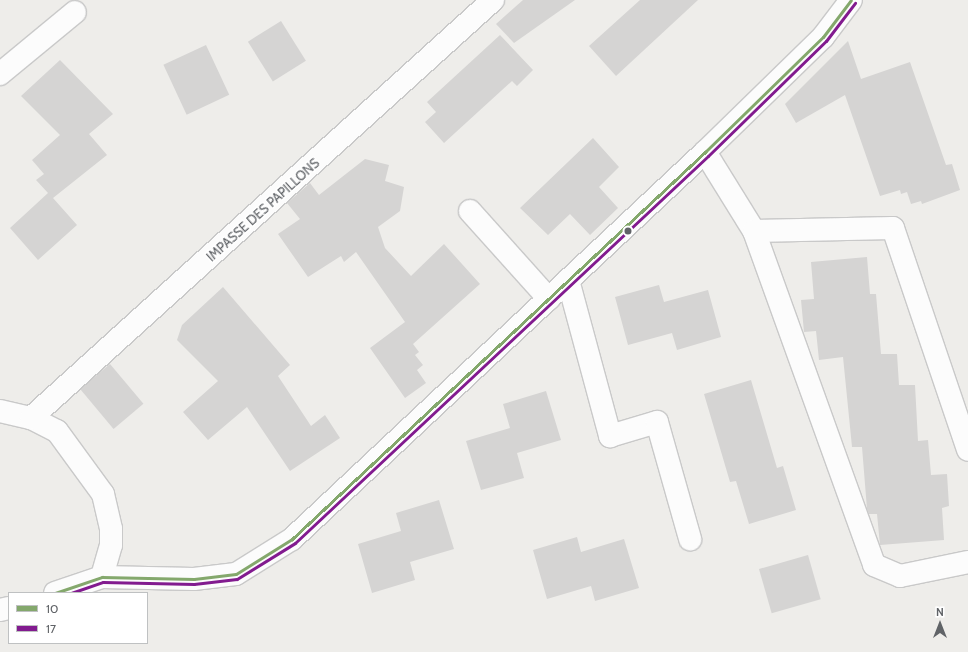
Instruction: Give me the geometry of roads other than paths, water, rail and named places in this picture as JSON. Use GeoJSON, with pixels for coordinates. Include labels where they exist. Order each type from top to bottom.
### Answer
{"type":"FeatureCollection","features":[{"type":"Feature","properties":{"kind":"street","name":"IMPASSE DES PAPILLONS"},"geometry":{"type":"LineString","coordinates":[[31,418],[493,0]]}},
{"type":"Feature","properties":{"kind":"street"},"geometry":{"type":"LineString","coordinates":[[58,592],[102,576],[194,579],[236,574],[292,539],[705,152],[823,37],[849,1]]}},
{"type":"Feature","properties":{"kind":"street"},"geometry":{"type":"LineString","coordinates":[[0,74],[75,12]]}},
{"type":"Feature","properties":{"kind":"street"},"geometry":{"type":"LineString","coordinates":[[705,152],[754,231],[874,565],[900,576],[968,562]]}},
{"type":"Feature","properties":{"kind":"street"},"geometry":{"type":"LineString","coordinates":[[470,211],[549,298]]}},
{"type":"Feature","properties":{"kind":"street"},"geometry":{"type":"LineString","coordinates":[[754,231],[893,228],[968,450]]}},
{"type":"Feature","properties":{"kind":"street"},"geometry":{"type":"LineString","coordinates":[[568,280],[610,436],[657,422],[690,539]]}},
{"type":"Feature","properties":{"kind":"street"},"geometry":{"type":"LineString","coordinates":[[0,411],[31,418],[57,431],[103,494],[111,529],[111,545],[102,576]]}}]}
